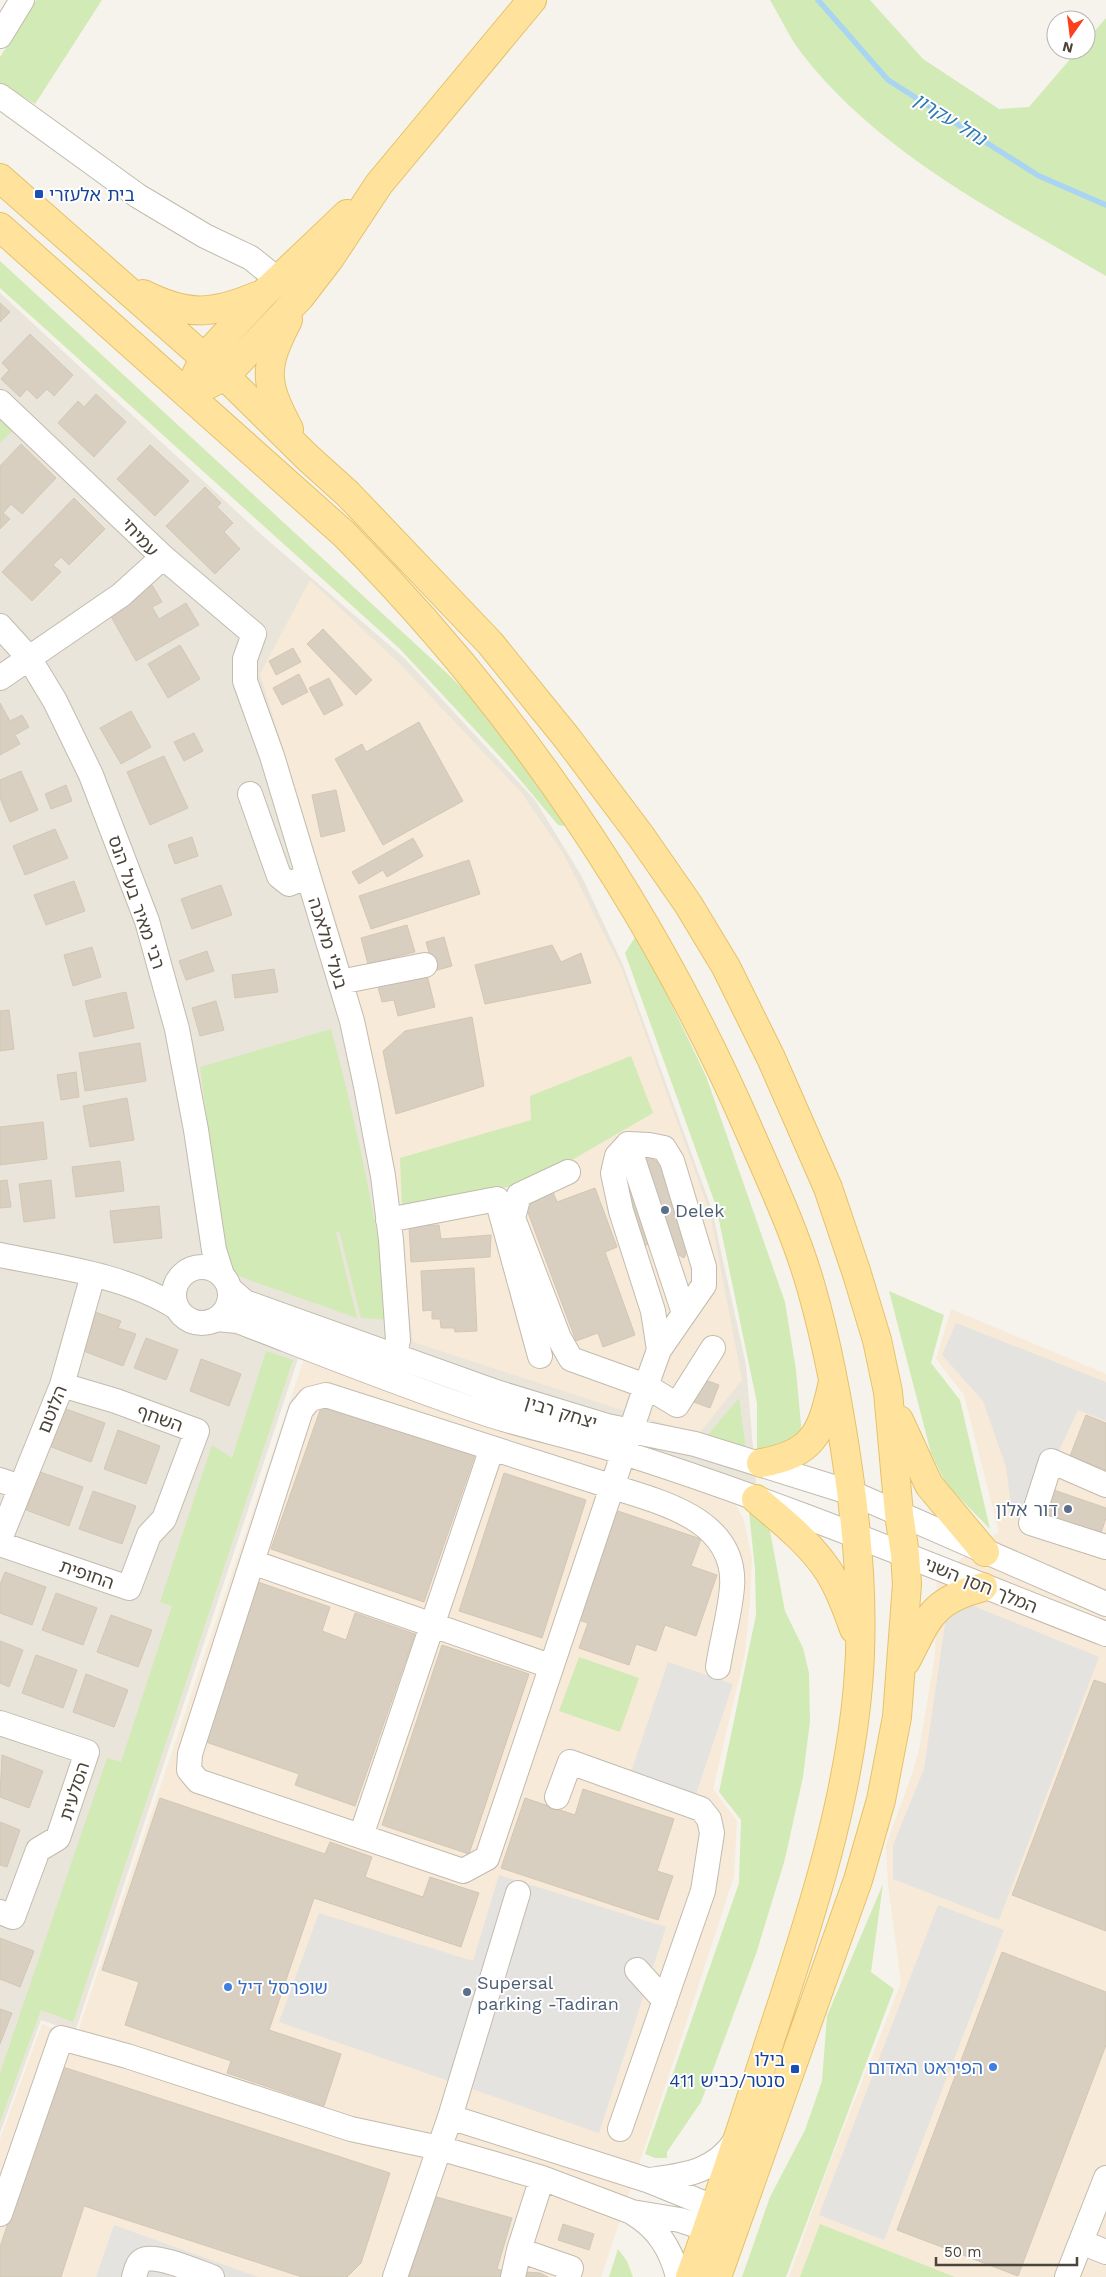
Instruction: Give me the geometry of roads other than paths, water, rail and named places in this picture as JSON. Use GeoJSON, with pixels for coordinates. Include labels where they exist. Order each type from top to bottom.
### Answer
{"type":"FeatureCollection","features":[{"type":"Feature","properties":{"kind":"main road"},"geometry":{"type":"LineString","coordinates":[[188,395],[226,376],[300,297],[330,258],[379,184],[532,0]]}},
{"type":"Feature","properties":{"kind":"main road"},"geometry":{"type":"LineString","coordinates":[[0,178],[226,376],[307,458],[348,494],[490,643],[573,746],[640,835],[688,904],[726,967],[749,1011],[828,1188],[856,1271],[876,1340],[888,1392],[899,1514],[905,1554],[907,1584],[897,1717],[888,1767],[863,1863],[720,2220],[690,2277]]}},
{"type":"Feature","properties":{"kind":"main road"},"geometry":{"type":"LineString","coordinates":[[188,395],[204,358],[270,287],[379,184]]}},
{"type":"Feature","properties":{"kind":"main road"},"geometry":{"type":"LineString","coordinates":[[0,227],[344,534],[390,580],[440,636],[509,723],[585,827],[648,929],[700,1026],[745,1122],[810,1282],[834,1380],[852,1493],[856,1535],[860,1596],[860,1642],[852,1740],[832,1834],[798,1957],[739,2134],[720,2220],[717,2277]]}},
{"type":"Feature","properties":{"kind":"main road"},"geometry":{"type":"LineString","coordinates":[[121,283],[166,305],[192,312],[230,307],[270,287]]}},
{"type":"Feature","properties":{"kind":"main road"},"geometry":{"type":"LineString","coordinates":[[300,297],[273,349],[268,369],[273,398],[307,458]]}},
{"type":"Feature","properties":{"kind":"main road"},"geometry":{"type":"LineString","coordinates":[[761,1463],[793,1455],[808,1444],[821,1424],[834,1380]]}},
{"type":"Feature","properties":{"kind":"main road"},"geometry":{"type":"LineString","coordinates":[[888,1392],[909,1446],[928,1485],[985,1552]]}},
{"type":"Feature","properties":{"kind":"main road"},"geometry":{"type":"LineString","coordinates":[[756,1499],[800,1537],[824,1565],[839,1591],[860,1642]]}},
{"type":"Feature","properties":{"kind":"main road"},"geometry":{"type":"LineString","coordinates":[[901,1672],[934,1610],[962,1592],[983,1587]]}},
{"type":"Feature","properties":{"kind":"street"},"geometry":{"type":"LineString","coordinates":[[0,36],[22,0]]}},
{"type":"Feature","properties":{"kind":"street"},"geometry":{"type":"LineString","coordinates":[[0,96],[138,196],[205,236],[250,258],[270,287]]}},
{"type":"Feature","properties":{"kind":"street","name":"עמיחי"},"geometry":{"type":"LineString","coordinates":[[0,402],[163,556],[122,595],[0,678]]}},
{"type":"Feature","properties":{"kind":"street","name":"בעלי מלאכה"},"geometry":{"type":"LineString","coordinates":[[163,556],[254,634],[245,659],[245,681],[272,756],[352,1021],[366,1086],[388,1220],[397,1320],[396,1356],[389,1378]]}},
{"type":"Feature","properties":{"kind":"street","name":"רבי מאיר בעל הנס"},"geometry":{"type":"LineString","coordinates":[[0,626],[29,658],[55,701],[91,775],[147,921],[177,1030],[196,1130],[214,1250],[226,1281]]}},
{"type":"Feature","properties":{"kind":"street"},"geometry":{"type":"LineString","coordinates":[[250,794],[279,876],[289,884],[308,876]]}},
{"type":"Feature","properties":{"kind":"street"},"geometry":{"type":"LineString","coordinates":[[340,982],[425,966]]}},
{"type":"Feature","properties":{"kind":"street"},"geometry":{"type":"LineString","coordinates":[[628,1144],[684,1313]]}},
{"type":"Feature","properties":{"kind":"street"},"geometry":{"type":"LineString","coordinates":[[628,1144],[648,1144],[664,1148],[672,1161],[704,1267],[704,1285],[659,1350],[610,1486],[487,1858],[463,1871],[198,1781],[189,1770],[190,1754],[301,1410],[310,1399],[326,1395],[610,1486],[684,1511],[716,1537],[730,1559],[732,1586],[718,1666]]}},
{"type":"Feature","properties":{"kind":"street"},"geometry":{"type":"LineString","coordinates":[[628,1144],[618,1156],[613,1173],[621,1211],[653,1311],[659,1350]]}},
{"type":"Feature","properties":{"kind":"street"},"geometry":{"type":"LineString","coordinates":[[568,1172],[519,1195],[513,1218],[558,1338],[571,1359],[646,1386],[676,1405],[713,1348]]}},
{"type":"Feature","properties":{"kind":"street"},"geometry":{"type":"LineString","coordinates":[[388,1220],[497,1200],[540,1356]]}},
{"type":"Feature","properties":{"kind":"street","name":"רבי מאיר בעל הנס"},"geometry":{"type":"LineString","coordinates":[[184,1275],[206,1205]]}},
{"type":"Feature","properties":{"kind":"street"},"geometry":{"type":"LineString","coordinates":[[0,1255],[96,1276],[155,1294],[176,1307],[187,1320],[195,1322],[204,1323],[217,1319],[227,1309],[231,1300],[226,1281],[203,1266],[184,1275],[161,1278],[96,1276]]}},
{"type":"Feature","properties":{"kind":"street"},"geometry":{"type":"LineString","coordinates":[[176,1307],[174,1290],[184,1275]]}},
{"type":"Feature","properties":{"kind":"street","name":"הלוטם"},"geometry":{"type":"LineString","coordinates":[[0,1539],[10,1483],[62,1386],[96,1276]]}},
{"type":"Feature","properties":{"kind":"street","name":"יצחק רבין"},"geometry":{"type":"LineString","coordinates":[[226,1281],[245,1302],[506,1395],[606,1426],[680,1440],[761,1463],[852,1493],[899,1514]]}},
{"type":"Feature","properties":{"kind":"street","name":"יצחק רבין"},"geometry":{"type":"LineString","coordinates":[[217,1319],[238,1322],[488,1414],[562,1437],[622,1452],[856,1535]]}},
{"type":"Feature","properties":{"kind":"street","name":"השחף"},"geometry":{"type":"LineString","coordinates":[[62,1386],[132,1407],[197,1431],[164,1519]]}},
{"type":"Feature","properties":{"kind":"street"},"geometry":{"type":"LineString","coordinates":[[361,1836],[492,1448]]}},
{"type":"Feature","properties":{"kind":"street"},"geometry":{"type":"LineString","coordinates":[[1106,1485],[1051,1461],[1031,1523],[1106,1547]]}},
{"type":"Feature","properties":{"kind":"street","name":"המלך חסן השני"},"geometry":{"type":"LineString","coordinates":[[899,1514],[1106,1604]]}},
{"type":"Feature","properties":{"kind":"street","name":"החופית"},"geometry":{"type":"LineString","coordinates":[[0,1544],[129,1588],[149,1534],[164,1519]]}},
{"type":"Feature","properties":{"kind":"street","name":"המלך חסן השני"},"geometry":{"type":"LineString","coordinates":[[856,1535],[983,1587],[1106,1634]]}},
{"type":"Feature","properties":{"kind":"street"},"geometry":{"type":"LineString","coordinates":[[252,1562],[550,1666]]}},
{"type":"Feature","properties":{"kind":"street","name":"הסלעית"},"geometry":{"type":"LineString","coordinates":[[0,1722],[87,1752],[58,1838],[38,1850],[12,1917],[0,1912]]}},
{"type":"Feature","properties":{"kind":"street"},"geometry":{"type":"LineString","coordinates":[[557,1797],[570,1762],[701,1809],[709,1819],[712,1833],[703,1891],[620,2129]]}},
{"type":"Feature","properties":{"kind":"street"},"geometry":{"type":"LineString","coordinates":[[395,2277],[450,2117],[518,1893]]}},
{"type":"Feature","properties":{"kind":"street"},"geometry":{"type":"LineString","coordinates":[[637,1970],[665,2001]]}},
{"type":"Feature","properties":{"kind":"street"},"geometry":{"type":"LineString","coordinates":[[0,2214],[60,2038],[127,2056],[351,2129],[439,2148],[542,2178],[632,2212],[680,2220],[720,2220]]}},
{"type":"Feature","properties":{"kind":"street"},"geometry":{"type":"LineString","coordinates":[[450,2117],[647,2180],[720,2220]]}},
{"type":"Feature","properties":{"kind":"street"},"geometry":{"type":"LineString","coordinates":[[647,2180],[685,2175],[706,2168],[719,2160],[739,2134]]}},
{"type":"Feature","properties":{"kind":"street"},"geometry":{"type":"LineString","coordinates":[[513,2277],[519,2250],[542,2178]]}},
{"type":"Feature","properties":{"kind":"street"},"geometry":{"type":"LineString","coordinates":[[1067,2277],[1106,2178]]}},
{"type":"Feature","properties":{"kind":"street"},"geometry":{"type":"LineString","coordinates":[[632,2212],[653,2226],[662,2238],[675,2265],[678,2277]]}},
{"type":"Feature","properties":{"kind":"street"},"geometry":{"type":"LineString","coordinates":[[1081,2242],[1106,2252]]}},
{"type":"Feature","properties":{"kind":"street"},"geometry":{"type":"LineString","coordinates":[[519,2250],[572,2268],[568,2277]]}},
{"type":"Feature","properties":{"kind":"street"},"geometry":{"type":"LineString","coordinates":[[134,2277],[139,2263],[145,2258],[156,2258],[212,2277]]}},
{"type":"Feature","properties":{"kind":"waterway","name":"נחל עקרון"},"geometry":{"type":"LineString","coordinates":[[818,0],[888,80],[1039,176],[1106,205]]}},
{"type":"Feature","properties":{"kind":"place","name":"בית אלעזרי"},"geometry":{"type":"Point","coordinates":[39,194]}},
{"type":"Feature","properties":{"kind":"place","name":"Delek"},"geometry":{"type":"Point","coordinates":[665,1210]}},
{"type":"Feature","properties":{"kind":"place","name":"דור אלון"},"geometry":{"type":"Point","coordinates":[1068,1509]}},
{"type":"Feature","properties":{"kind":"place","name":"שופרסל דיל"},"geometry":{"type":"Point","coordinates":[228,1987]}},
{"type":"Feature","properties":{"kind":"place","name":"Supersal parking -Tadiran"},"geometry":{"type":"Point","coordinates":[467,1992]}},
{"type":"Feature","properties":{"kind":"place","name":"הפיראט האדום"},"geometry":{"type":"Point","coordinates":[993,2067]}},
{"type":"Feature","properties":{"kind":"place","name":"בילו סנטר/כביש 411"},"geometry":{"type":"Point","coordinates":[795,2069]}}]}
